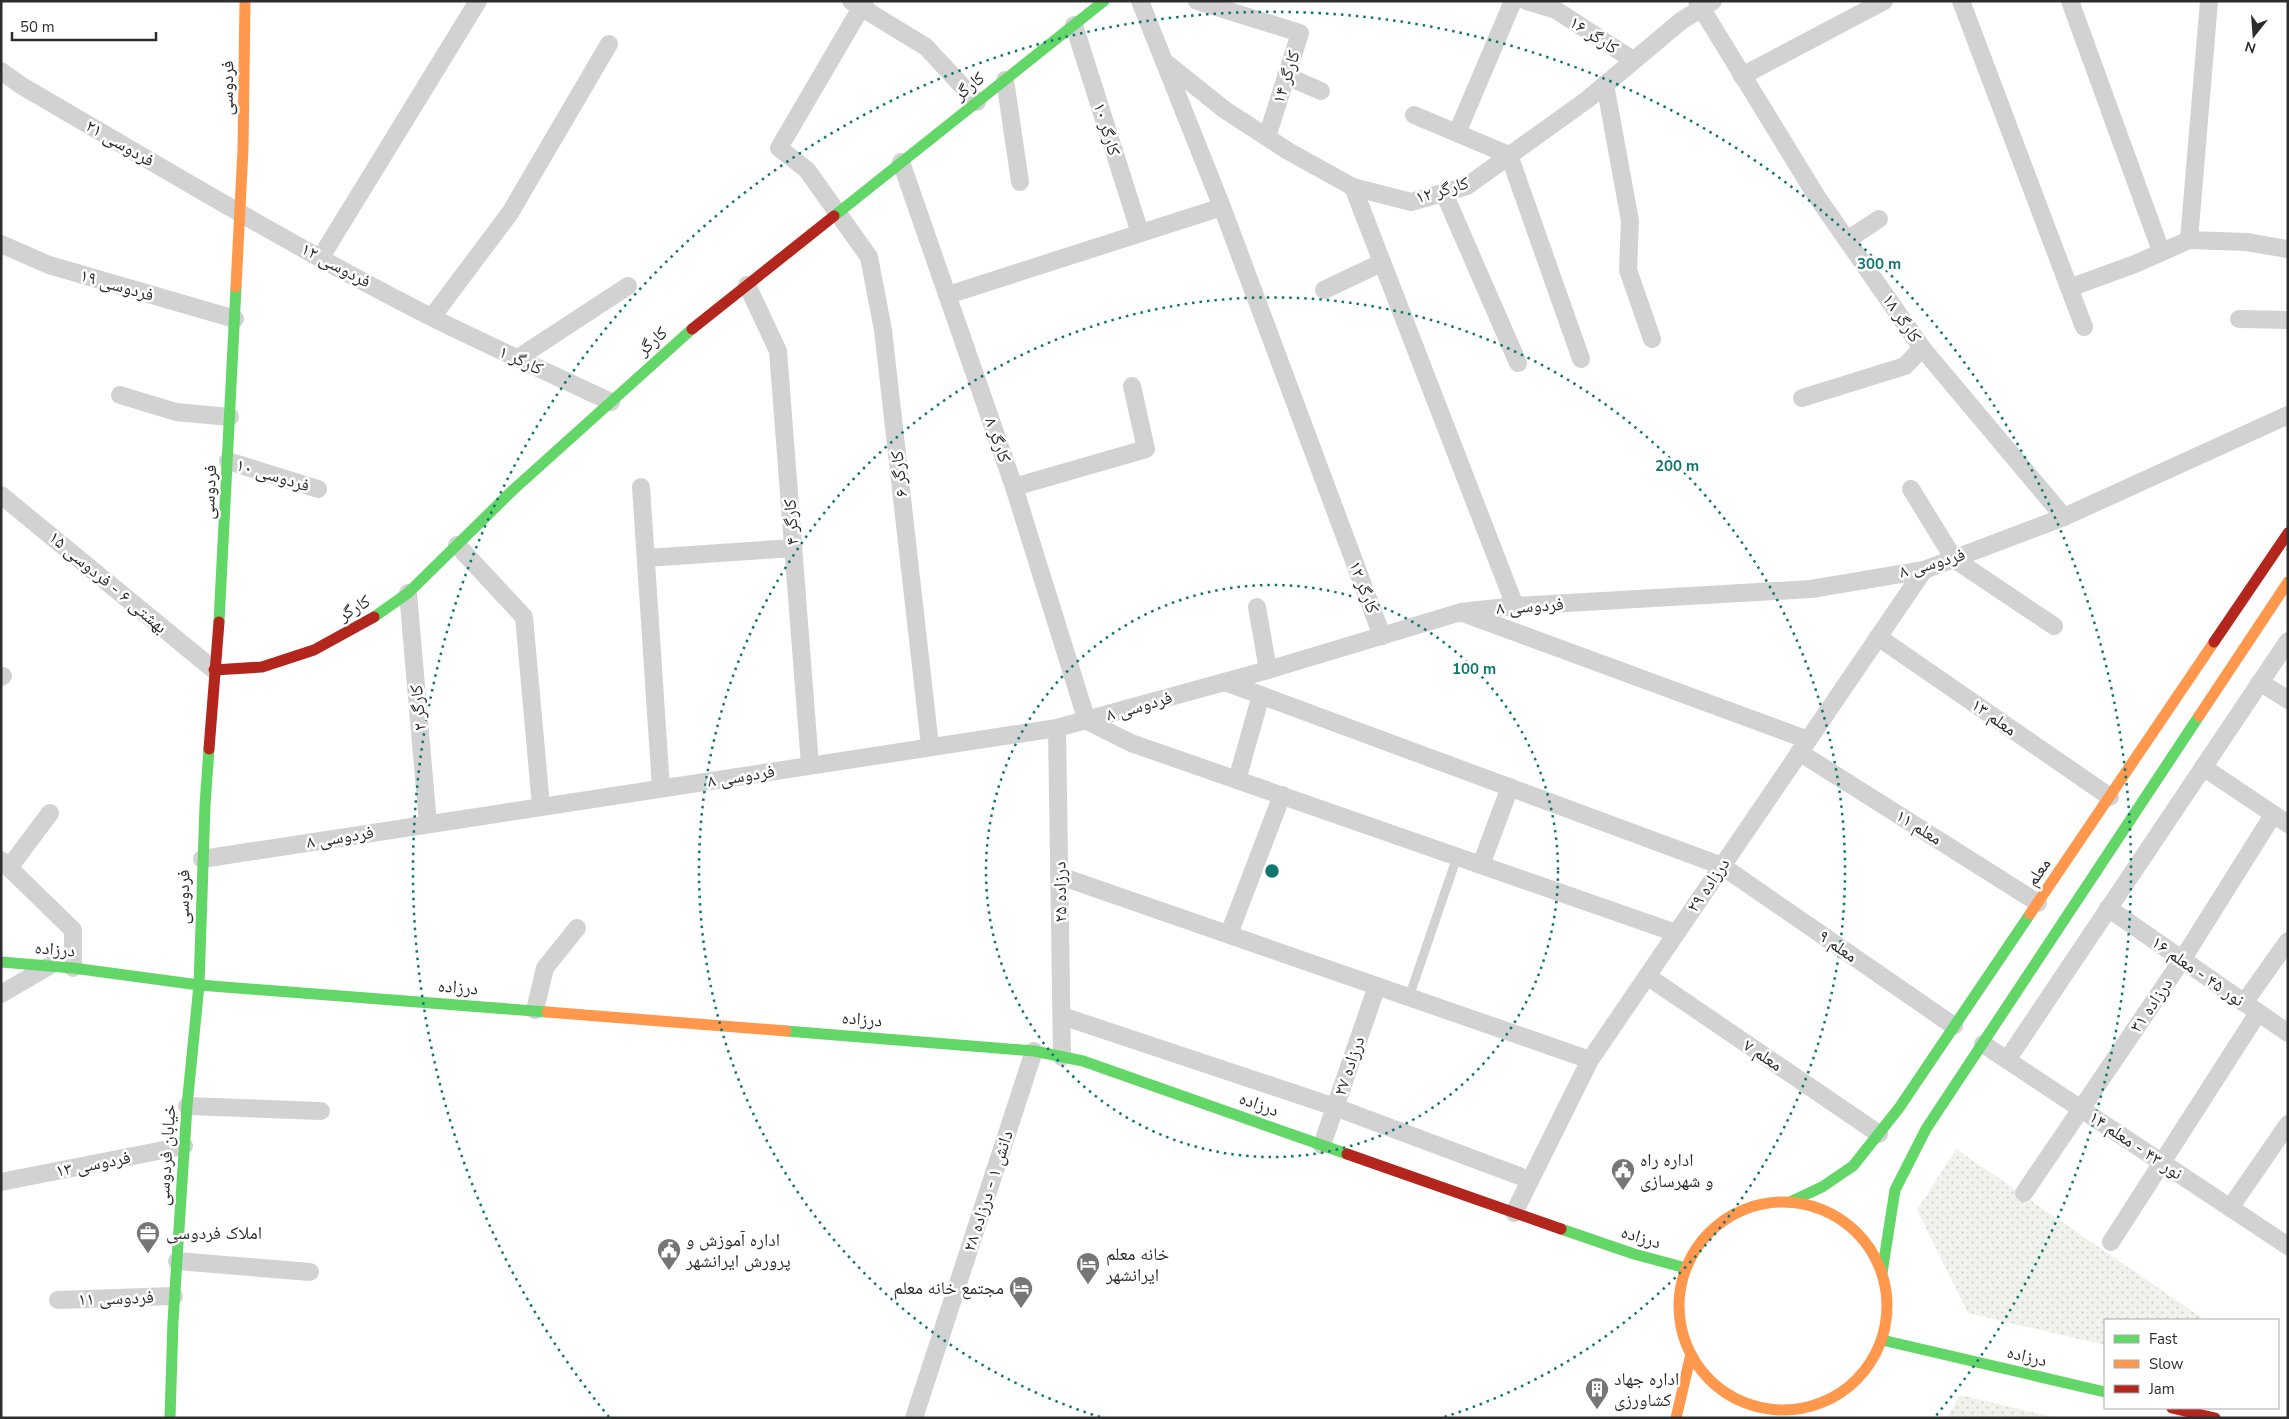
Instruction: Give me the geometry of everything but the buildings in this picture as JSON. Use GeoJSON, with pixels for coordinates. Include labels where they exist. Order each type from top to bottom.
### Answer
{"type":"FeatureCollection","features":[{"type":"Feature","properties":{"kind":"main road","name":"فردوسی"},"geometry":{"type":"LineString","coordinates":[[198,985],[202,859],[222,579],[235,319],[246,1]]}},
{"type":"Feature","properties":{"kind":"main road","name":"کارگر"},"geometry":{"type":"LineString","coordinates":[[214,670],[262,667],[314,650],[369,621],[408,593],[513,490],[685,334],[1104,1]]}},
{"type":"Feature","properties":{"kind":"main road","name":"معلم"},"geometry":{"type":"LineString","coordinates":[[1790,1202],[1822,1187],[1853,1166],[1899,1108],[1954,1026],[1996,980],[2038,902],[2288,533]]}},
{"type":"Feature","properties":{"kind":"main road"},"geometry":{"type":"LineString","coordinates":[[1882,1273],[1895,1190],[1926,1129],[2288,582]]}},
{"type":"Feature","properties":{"kind":"main road","name":"درزاده"},"geometry":{"type":"LineString","coordinates":[[1,962],[73,968],[198,985],[535,1010],[1034,1051],[1062,1056],[1083,1061],[1634,1254],[1686,1268]]}},
{"type":"Feature","properties":{"kind":"main road"},"geometry":{"type":"LineString","coordinates":[[1996,980],[2016,995]]}},
{"type":"Feature","properties":{"kind":"main road","name":"خیابان فردوسی"},"geometry":{"type":"LineString","coordinates":[[170,1418],[174,1296],[187,1106],[198,985]]}},
{"type":"Feature","properties":{"kind":"main road"},"geometry":{"type":"LineString","coordinates":[[1790,1202],[1820,1209],[1847,1224],[1868,1246],[1882,1273],[1886,1288],[1888,1314],[1882,1340],[1870,1364],[1853,1384],[1831,1399],[1805,1408],[1778,1410],[1752,1405],[1727,1394],[1707,1376],[1691,1354],[1683,1334],[1679,1312],[1680,1289],[1686,1268],[1699,1245],[1724,1221],[1739,1212],[1764,1204],[1790,1202]]}},
{"type":"Feature","properties":{"kind":"main road","name":"درزاده"},"geometry":{"type":"LineString","coordinates":[[1882,1340],[2104,1392]]}},
{"type":"Feature","properties":{"kind":"main road"},"geometry":{"type":"LineString","coordinates":[[1676,1418],[1691,1354]]}},
{"type":"Feature","properties":{"kind":"main road"},"geometry":{"type":"LineString","coordinates":[[2176,1409],[2215,1418]]}},
{"type":"Feature","properties":{"kind":"main road"},"geometry":{"type":"LineString","coordinates":[[1764,1418],[1778,1410]]}},
{"type":"Feature","properties":{"kind":"street"},"geometry":{"type":"LineString","coordinates":[[321,257],[478,1]]}},
{"type":"Feature","properties":{"kind":"street","name":"کارگر ۱۲"},"geometry":{"type":"LineString","coordinates":[[1140,1],[1222,207],[1382,636]]}},
{"type":"Feature","properties":{"kind":"street","name":"کارگر ۱۴"},"geometry":{"type":"LineString","coordinates":[[1197,1],[1300,33],[1266,137]]}},
{"type":"Feature","properties":{"kind":"street"},"geometry":{"type":"LineString","coordinates":[[1457,133],[1513,1]]}},
{"type":"Feature","properties":{"kind":"street","name":"کارگر ۱۶"},"geometry":{"type":"LineString","coordinates":[[1526,1],[1556,10],[1633,60]]}},
{"type":"Feature","properties":{"kind":"street"},"geometry":{"type":"LineString","coordinates":[[1742,76],[1884,1]]}},
{"type":"Feature","properties":{"kind":"street"},"geometry":{"type":"LineString","coordinates":[[1961,1],[2084,327]]}},
{"type":"Feature","properties":{"kind":"street"},"geometry":{"type":"LineString","coordinates":[[2070,1],[2161,251]]}},
{"type":"Feature","properties":{"kind":"street"},"geometry":{"type":"LineString","coordinates":[[2189,240],[2209,1]]}},
{"type":"Feature","properties":{"kind":"street"},"geometry":{"type":"LineString","coordinates":[[859,3],[926,47],[977,102]]}},
{"type":"Feature","properties":{"kind":"street","name":"کارگر ۶"},"geometry":{"type":"LineString","coordinates":[[859,3],[779,148],[807,170],[870,257],[883,330],[930,746]]}},
{"type":"Feature","properties":{"kind":"street","name":"کارگر ۱۲"},"geometry":{"type":"LineString","coordinates":[[1164,62],[1225,110],[1288,151],[1353,187],[1411,202],[1467,186],[1605,84],[1703,4]]}},
{"type":"Feature","properties":{"kind":"street","name":"کارگر ۱۸"},"geometry":{"type":"LineString","coordinates":[[1703,4],[1742,76],[1817,197],[1922,348],[2064,517]]}},
{"type":"Feature","properties":{"kind":"street","name":"کارگر ۱۰"},"geometry":{"type":"LineString","coordinates":[[1074,25],[1140,234]]}},
{"type":"Feature","properties":{"kind":"street"},"geometry":{"type":"LineString","coordinates":[[432,317],[510,213],[609,44]]}},
{"type":"Feature","properties":{"kind":"street","name":"فردوسی ۲۱"},"geometry":{"type":"LineString","coordinates":[[1,71],[30,91],[240,213]]}},
{"type":"Feature","properties":{"kind":"street"},"geometry":{"type":"LineString","coordinates":[[1286,76],[1320,91]]}},
{"type":"Feature","properties":{"kind":"street"},"geometry":{"type":"LineString","coordinates":[[1005,80],[1020,182]]}},
{"type":"Feature","properties":{"kind":"street"},"geometry":{"type":"LineString","coordinates":[[1605,84],[1630,221],[1628,270],[1652,339]]}},
{"type":"Feature","properties":{"kind":"street"},"geometry":{"type":"LineString","coordinates":[[1414,115],[1510,155],[1581,359]]}},
{"type":"Feature","properties":{"kind":"street","name":"کارگر ۸"},"geometry":{"type":"LineString","coordinates":[[902,162],[1014,487],[1087,721]]}},
{"type":"Feature","properties":{"kind":"street"},"geometry":{"type":"LineString","coordinates":[[1353,187],[1515,606]]}},
{"type":"Feature","properties":{"kind":"street"},"geometry":{"type":"LineString","coordinates":[[1444,193],[1518,363]]}},
{"type":"Feature","properties":{"kind":"street"},"geometry":{"type":"LineString","coordinates":[[948,295],[1222,207]]}},
{"type":"Feature","properties":{"kind":"street","name":"فردوسی ۱۲"},"geometry":{"type":"LineString","coordinates":[[240,213],[432,317]]}},
{"type":"Feature","properties":{"kind":"street"},"geometry":{"type":"LineString","coordinates":[[1847,240],[1878,219]]}},
{"type":"Feature","properties":{"kind":"street"},"geometry":{"type":"LineString","coordinates":[[2069,288],[2135,264],[2189,240],[2246,242],[2288,248]]}},
{"type":"Feature","properties":{"kind":"street","name":"فردوسی ۱۹"},"geometry":{"type":"LineString","coordinates":[[1,244],[49,265],[235,319]]}},
{"type":"Feature","properties":{"kind":"street"},"geometry":{"type":"LineString","coordinates":[[1324,290],[1381,262]]}},
{"type":"Feature","properties":{"kind":"street","name":"کارگر ۴"},"geometry":{"type":"LineString","coordinates":[[747,285],[778,351],[810,765]]}},
{"type":"Feature","properties":{"kind":"street"},"geometry":{"type":"LineString","coordinates":[[518,358],[628,286]]}},
{"type":"Feature","properties":{"kind":"street","name":"کارگر ۱"},"geometry":{"type":"LineString","coordinates":[[432,317],[611,402]]}},
{"type":"Feature","properties":{"kind":"street"},"geometry":{"type":"LineString","coordinates":[[2239,319],[2288,320]]}},
{"type":"Feature","properties":{"kind":"street"},"geometry":{"type":"LineString","coordinates":[[1802,398],[1905,366],[1922,348]]}},
{"type":"Feature","properties":{"kind":"street"},"geometry":{"type":"LineString","coordinates":[[1014,487],[1146,449],[1132,386]]}},
{"type":"Feature","properties":{"kind":"street"},"geometry":{"type":"LineString","coordinates":[[120,395],[176,412],[230,417]]}},
{"type":"Feature","properties":{"kind":"street","name":"فردوسی ۸"},"geometry":{"type":"LineString","coordinates":[[202,859],[1057,728],[1268,670],[1461,612],[1515,606],[1811,589],[1924,570],[2064,517],[2288,415]]}},
{"type":"Feature","properties":{"kind":"street","name":"فردوسی ۱۰"},"geometry":{"type":"LineString","coordinates":[[228,460],[318,488]]}},
{"type":"Feature","properties":{"kind":"street"},"geometry":{"type":"LineString","coordinates":[[641,487],[661,788]]}},
{"type":"Feature","properties":{"kind":"street"},"geometry":{"type":"LineString","coordinates":[[1911,489],[1954,558],[2054,626]]}},
{"type":"Feature","properties":{"kind":"street","name":"بهشتی ۶ - فردوسی ۱۵"},"geometry":{"type":"LineString","coordinates":[[1,495],[214,670]]}},
{"type":"Feature","properties":{"kind":"street"},"geometry":{"type":"LineString","coordinates":[[457,545],[524,617],[541,806]]}},
{"type":"Feature","properties":{"kind":"street"},"geometry":{"type":"LineString","coordinates":[[646,558],[793,548]]}},
{"type":"Feature","properties":{"kind":"street","name":"درزاده ۲۹"},"geometry":{"type":"LineString","coordinates":[[1514,1213],[1590,1060],[1924,570]]}},
{"type":"Feature","properties":{"kind":"street","name":"کارگر ۲"},"geometry":{"type":"LineString","coordinates":[[408,593],[428,824]]}},
{"type":"Feature","properties":{"kind":"street"},"geometry":{"type":"LineString","coordinates":[[1257,607],[1268,670]]}},
{"type":"Feature","properties":{"kind":"street","name":"معلم ۱۱"},"geometry":{"type":"LineString","coordinates":[[1461,612],[1804,746],[2038,902]]}},
{"type":"Feature","properties":{"kind":"street","name":"معلم ۱۳"},"geometry":{"type":"LineString","coordinates":[[1878,637],[2110,797]]}},
{"type":"Feature","properties":{"kind":"street"},"geometry":{"type":"LineString","coordinates":[[2007,1060],[2288,641]]}},
{"type":"Feature","properties":{"kind":"street","name":"معلم ۹"},"geometry":{"type":"LineString","coordinates":[[1225,682],[1722,866],[1954,1026]]}},
{"type":"Feature","properties":{"kind":"street"},"geometry":{"type":"LineString","coordinates":[[2260,682],[2288,700]]}},
{"type":"Feature","properties":{"kind":"street"},"geometry":{"type":"LineString","coordinates":[[1237,780],[1260,695]]}},
{"type":"Feature","properties":{"kind":"street"},"geometry":{"type":"LineString","coordinates":[[1087,721],[1131,743],[1676,933]]}},
{"type":"Feature","properties":{"kind":"street","name":"درزاده ۲۵"},"geometry":{"type":"LineString","coordinates":[[1057,728],[1062,1056]]}},
{"type":"Feature","properties":{"kind":"street"},"geometry":{"type":"LineString","coordinates":[[2203,767],[2281,820]]}},
{"type":"Feature","properties":{"kind":"street"},"geometry":{"type":"LineString","coordinates":[[1481,865],[1510,787]]}},
{"type":"Feature","properties":{"kind":"street"},"geometry":{"type":"LineString","coordinates":[[1229,934],[1282,795]]}},
{"type":"Feature","properties":{"kind":"street"},"geometry":{"type":"LineString","coordinates":[[50,813],[5,864],[73,930],[73,968]]}},
{"type":"Feature","properties":{"kind":"street","name":"درزاده ۳۱"},"geometry":{"type":"LineString","coordinates":[[2024,1193],[2182,960],[2281,820]]}},
{"type":"Feature","properties":{"kind":"street"},"geometry":{"type":"LineString","coordinates":[[1060,876],[1590,1060]]}},
{"type":"Feature","properties":{"kind":"street","name":"نور ۴۵ - معلم ۱۶"},"geometry":{"type":"LineString","coordinates":[[2108,908],[2288,1033]]}},
{"type":"Feature","properties":{"kind":"street"},"geometry":{"type":"LineString","coordinates":[[535,1010],[545,968],[577,928]]}},
{"type":"Feature","properties":{"kind":"street"},"geometry":{"type":"LineString","coordinates":[[2111,1242],[2162,1163],[2288,940]]}},
{"type":"Feature","properties":{"kind":"street"},"geometry":{"type":"LineString","coordinates":[[1,994],[49,966]]}},
{"type":"Feature","properties":{"kind":"street","name":"معلم ۷"},"geometry":{"type":"LineString","coordinates":[[1647,976],[1879,1134]]}},
{"type":"Feature","properties":{"kind":"street","name":"درزاده ۲۷"},"geometry":{"type":"LineString","coordinates":[[1322,1145],[1377,986]]}},
{"type":"Feature","properties":{"kind":"street"},"geometry":{"type":"LineString","coordinates":[[1062,1016],[1335,1107],[1530,1180]]}},
{"type":"Feature","properties":{"kind":"street","name":"نور ۴۳ - معلم ۱۴"},"geometry":{"type":"LineString","coordinates":[[1983,1044],[2288,1246]]}},
{"type":"Feature","properties":{"kind":"street","name":"دانش ۱ - درزاده ۲۸"},"geometry":{"type":"LineString","coordinates":[[914,1418],[1034,1051]]}},
{"type":"Feature","properties":{"kind":"street"},"geometry":{"type":"LineString","coordinates":[[187,1106],[321,1111]]}},
{"type":"Feature","properties":{"kind":"street"},"geometry":{"type":"LineString","coordinates":[[2230,1208],[2288,1124]]}},
{"type":"Feature","properties":{"kind":"street","name":"فردوسی ۱۳"},"geometry":{"type":"LineString","coordinates":[[1,1182],[184,1146]]}},
{"type":"Feature","properties":{"kind":"street"},"geometry":{"type":"LineString","coordinates":[[177,1261],[310,1272]]}},
{"type":"Feature","properties":{"kind":"street","name":"فردوسی ۱۱"},"geometry":{"type":"LineString","coordinates":[[58,1300],[174,1296]]}},
{"type":"Feature","properties":{"kind":"lane"},"geometry":{"type":"LineString","coordinates":[[1409,997],[1457,857]]}},
{"type":"Feature","properties":{"kind":"shaded area"},"geometry":{"type":"Polygon","coordinates":[[[1956,1149],[2204,1319],[2104,1319],[2104,1345],[1968,1313],[1917,1210],[1956,1149]]]}},
{"type":"Feature","properties":{"kind":"shaded area"},"geometry":{"type":"Polygon","coordinates":[[[1960,1395],[2057,1418],[1947,1418],[1960,1395]]]}},
{"type":"Feature","properties":{"kind":"traffic: fast"},"geometry":{"type":"LineString","coordinates":[[834,216],[1104,1]]}},
{"type":"Feature","properties":{"kind":"traffic: fast"},"geometry":{"type":"LineString","coordinates":[[219,622],[236,287]]}},
{"type":"Feature","properties":{"kind":"traffic: fast"},"geometry":{"type":"LineString","coordinates":[[374,617],[408,593],[513,490],[692,329]]}},
{"type":"Feature","properties":{"kind":"traffic: fast"},"geometry":{"type":"LineString","coordinates":[[1882,1273],[1895,1190],[1926,1129],[2199,716]]}},
{"type":"Feature","properties":{"kind":"traffic: fast"},"geometry":{"type":"LineString","coordinates":[[170,1418],[173,1321],[187,1106],[199,985],[205,805],[209,749]]}},
{"type":"Feature","properties":{"kind":"traffic: fast"},"geometry":{"type":"LineString","coordinates":[[1790,1202],[1822,1187],[1853,1166],[1899,1108],[2030,914]]}},
{"type":"Feature","properties":{"kind":"traffic: fast"},"geometry":{"type":"LineString","coordinates":[[1,962],[73,968],[199,985],[547,1012]]}},
{"type":"Feature","properties":{"kind":"traffic: fast"},"geometry":{"type":"LineString","coordinates":[[786,1031],[1034,1051],[1083,1061],[1347,1154]]}},
{"type":"Feature","properties":{"kind":"traffic: fast"},"geometry":{"type":"LineString","coordinates":[[1561,1229],[1634,1254],[1686,1268]]}},
{"type":"Feature","properties":{"kind":"traffic: fast"},"geometry":{"type":"LineString","coordinates":[[1882,1340],[2104,1392]]}},
{"type":"Feature","properties":{"kind":"traffic: slow"},"geometry":{"type":"LineString","coordinates":[[236,287],[243,149],[245,1]]}},
{"type":"Feature","properties":{"kind":"traffic: slow"},"geometry":{"type":"LineString","coordinates":[[2199,716],[2288,582]]}},
{"type":"Feature","properties":{"kind":"traffic: slow"},"geometry":{"type":"LineString","coordinates":[[2030,914],[2214,642]]}},
{"type":"Feature","properties":{"kind":"traffic: slow"},"geometry":{"type":"LineString","coordinates":[[547,1012],[786,1031]]}},
{"type":"Feature","properties":{"kind":"traffic: slow"},"geometry":{"type":"LineString","coordinates":[[1783,1202],[1803,1204],[1823,1210],[1849,1226],[1863,1240],[1879,1266],[1885,1286],[1887,1306],[1885,1326],[1879,1346],[1863,1372],[1849,1386],[1823,1402],[1803,1408],[1783,1410],[1763,1408],[1743,1402],[1717,1386],[1703,1372],[1687,1346],[1681,1326],[1679,1306],[1681,1286],[1687,1266],[1703,1240],[1717,1226],[1743,1210],[1763,1204],[1783,1202]]}},
{"type":"Feature","properties":{"kind":"traffic: slow"},"geometry":{"type":"LineString","coordinates":[[1676,1418],[1691,1354]]}},
{"type":"Feature","properties":{"kind":"traffic: jam"},"geometry":{"type":"LineString","coordinates":[[692,329],[834,216]]}},
{"type":"Feature","properties":{"kind":"traffic: jam"},"geometry":{"type":"LineString","coordinates":[[2214,642],[2288,533]]}},
{"type":"Feature","properties":{"kind":"traffic: jam"},"geometry":{"type":"LineString","coordinates":[[214,670],[262,667],[314,650],[374,617]]}},
{"type":"Feature","properties":{"kind":"traffic: jam"},"geometry":{"type":"LineString","coordinates":[[209,749],[219,622]]}},
{"type":"Feature","properties":{"kind":"traffic: jam"},"geometry":{"type":"LineString","coordinates":[[1347,1154],[1561,1229]]}},
{"type":"Feature","properties":{"kind":"traffic: jam"},"geometry":{"type":"LineString","coordinates":[[2176,1409],[2215,1418]]}},
{"type":"Feature","properties":{"kind":"place","name":"اداره راه و شهرسازی"},"geometry":{"type":"Point","coordinates":[1623,1191]}},
{"type":"Feature","properties":{"kind":"place","name":"املاک فردوسی"},"geometry":{"type":"Point","coordinates":[148,1254]}},
{"type":"Feature","properties":{"kind":"place","name":"اداره آموزش و پرورش ایرانشهر"},"geometry":{"type":"Point","coordinates":[669,1271]}},
{"type":"Feature","properties":{"kind":"place","name":"خانه معلم ایرانشهر"},"geometry":{"type":"Point","coordinates":[1088,1285]}},
{"type":"Feature","properties":{"kind":"place","name":"مجتمع خانه معلم"},"geometry":{"type":"Point","coordinates":[1021,1309]}},
{"type":"Feature","properties":{"kind":"place","name":"اداره جهاد کشاورزی"},"geometry":{"type":"Point","coordinates":[1597,1410]}}]}
